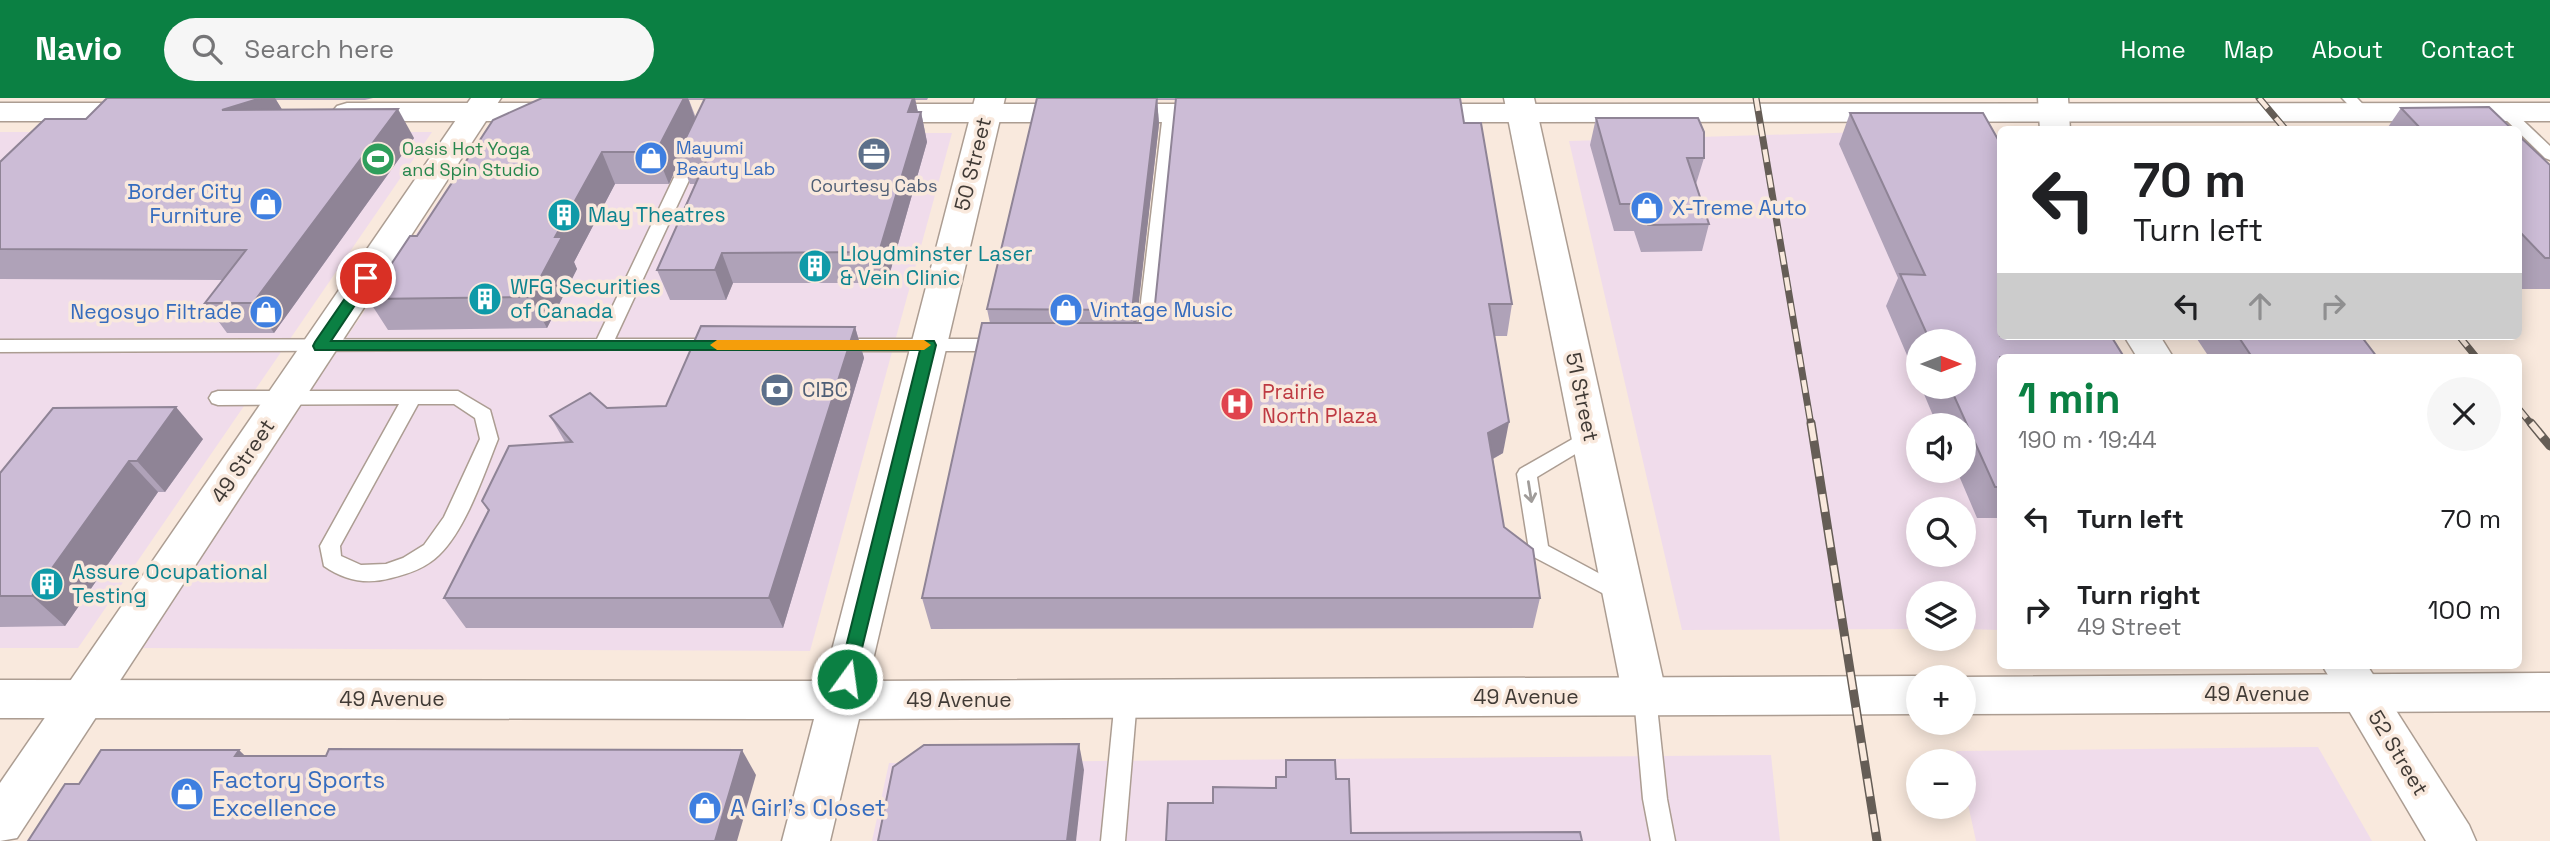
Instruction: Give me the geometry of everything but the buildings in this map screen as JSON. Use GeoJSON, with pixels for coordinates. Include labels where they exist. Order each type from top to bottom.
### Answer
{"type":"FeatureCollection","features":[{"type":"Feature","properties":{"kind":"street"},"geometry":{"type":"LineString","coordinates":[[2189,98],[2235,113]]}},
{"type":"Feature","properties":{"kind":"street"},"geometry":{"type":"LineString","coordinates":[[314,112],[481,105],[588,112]]}},
{"type":"Feature","properties":{"kind":"street","name":"49 Street"},"geometry":{"type":"LineString","coordinates":[[0,823],[481,105]]}},
{"type":"Feature","properties":{"kind":"street"},"geometry":{"type":"LineString","coordinates":[[846,113],[988,106],[1170,113],[1253,113]]}},
{"type":"Feature","properties":{"kind":"street","name":"50 Street"},"geometry":{"type":"LineString","coordinates":[[806,841],[988,106]]}},
{"type":"Feature","properties":{"kind":"street"},"geometry":{"type":"LineString","coordinates":[[1377,113],[1521,106],[2054,114],[2235,113],[2356,106],[2506,113],[2550,112]]}},
{"type":"Feature","properties":{"kind":"street","name":"51 Street"},"geometry":{"type":"LineString","coordinates":[[1521,106],[1645,697]]}},
{"type":"Feature","properties":{"kind":"street"},"geometry":{"type":"LineString","coordinates":[[0,112],[174,112]]}},
{"type":"Feature","properties":{"kind":"street","name":"49 Avenue"},"geometry":{"type":"LineString","coordinates":[[1976,695],[2353,679],[2550,692]]}},
{"type":"Feature","properties":{"kind":"street","name":"52 Street"},"geometry":{"type":"LineString","coordinates":[[2353,679],[2452,841]]}},
{"type":"Feature","properties":{"kind":"street","name":"49 Avenue"},"geometry":{"type":"LineString","coordinates":[[0,699],[842,701],[1906,695]]}},
{"type":"Feature","properties":{"kind":"lane"},"geometry":{"type":"LineString","coordinates":[[1132,346],[1145,346],[1170,113]]}},
{"type":"Feature","properties":{"kind":"lane"},"geometry":{"type":"LineString","coordinates":[[2506,113],[2520,126]]}},
{"type":"Feature","properties":{"kind":"lane"},"geometry":{"type":"LineString","coordinates":[[2522,128],[2550,155]]}},
{"type":"Feature","properties":{"kind":"lane"},"geometry":{"type":"LineString","coordinates":[[603,345],[701,138]]}},
{"type":"Feature","properties":{"kind":"lane"},"geometry":{"type":"LineString","coordinates":[[0,346],[732,345]]}},
{"type":"Feature","properties":{"kind":"lane"},"geometry":{"type":"LineString","coordinates":[[814,345],[1024,345]]}},
{"type":"Feature","properties":{"kind":"lane"},"geometry":{"type":"LineString","coordinates":[[218,398],[285,398],[412,397],[458,397],[483,415],[489,439],[438,544],[415,561],[392,570],[365,574],[347,571],[331,560],[330,546],[412,397]]}},
{"type":"Feature","properties":{"kind":"lane"},"geometry":{"type":"LineString","coordinates":[[1590,436],[1527,474],[1539,550],[1624,597]]}},
{"type":"Feature","properties":{"kind":"lane"},"geometry":{"type":"LineString","coordinates":[[1645,697],[1655,799],[1663,841]]}},
{"type":"Feature","properties":{"kind":"lane"},"geometry":{"type":"LineString","coordinates":[[1114,841],[1126,699]]}},
{"type":"Feature","properties":{"kind":"shaded area"},"geometry":{"type":"Polygon","coordinates":[[[0,132],[432,132],[78,648],[0,648],[0,132]]]}},
{"type":"Feature","properties":{"kind":"shaded area"},"geometry":{"type":"Polygon","coordinates":[[[1865,132],[1997,331],[1997,340],[2000,340],[2000,354],[1997,354],[1997,630],[1976,629],[1976,581],[1906,581],[1906,629],[1682,630],[1569,141],[1865,132]]]}},
{"type":"Feature","properties":{"kind":"shaded area"},"geometry":{"type":"Polygon","coordinates":[[[484,133],[952,133],[810,651],[138,648],[484,133]]]}},
{"type":"Feature","properties":{"kind":"shaded area"},"geometry":{"type":"Polygon","coordinates":[[[2318,747],[2372,841],[1976,841],[1971,819],[1976,819],[1976,751],[2318,747]]]}},
{"type":"Feature","properties":{"kind":"shaded area"},"geometry":{"type":"Polygon","coordinates":[[[1771,755],[1780,841],[872,841],[889,763],[1771,755]]]}},
{"type":"Feature","properties":{"kind":"railway"},"geometry":{"type":"LineString","coordinates":[[1756,98],[1811,425]]}},
{"type":"Feature","properties":{"kind":"railway"},"geometry":{"type":"LineString","coordinates":[[2259,98],[2283,126]]}},
{"type":"Feature","properties":{"kind":"railway"},"geometry":{"type":"LineString","coordinates":[[2462,340],[2474,354]]}},
{"type":"Feature","properties":{"kind":"railway"},"geometry":{"type":"LineString","coordinates":[[2522,413],[2532,425]]}},
{"type":"Feature","properties":{"kind":"railway"},"geometry":{"type":"LineString","coordinates":[[1811,423],[1877,841]]}},
{"type":"Feature","properties":{"kind":"railway"},"geometry":{"type":"LineString","coordinates":[[2531,423],[2550,446]]}},
{"type":"Feature","properties":{"kind":"slow traffic"},"geometry":{"type":"LineString","coordinates":[[717,345],[924,345]]}},
{"type":"Feature","properties":{"kind":"place","name":"Courtesy Cabs"},"geometry":{"type":"Point","coordinates":[874,154]}},
{"type":"Feature","properties":{"kind":"place","name":"Mayumi Beauty Lab"},"geometry":{"type":"Point","coordinates":[651,158]}},
{"type":"Feature","properties":{"kind":"place","name":"Oasis Hot Yoga and Spin Studio"},"geometry":{"type":"Point","coordinates":[378,159]}},
{"type":"Feature","properties":{"kind":"place","name":"Border City Furniture"},"geometry":{"type":"Point","coordinates":[266,204]}},
{"type":"Feature","properties":{"kind":"place","name":"X-Treme Auto"},"geometry":{"type":"Point","coordinates":[1647,208]}},
{"type":"Feature","properties":{"kind":"place","name":"May Theatres"},"geometry":{"type":"Point","coordinates":[564,215]}},
{"type":"Feature","properties":{"kind":"place","name":"Lloydminster Laser & Vein Clinic"},"geometry":{"type":"Point","coordinates":[815,266]}},
{"type":"Feature","properties":{"kind":"place","name":"WFG Securities of Canada"},"geometry":{"type":"Point","coordinates":[485,299]}},
{"type":"Feature","properties":{"kind":"place","name":"Vintage Music"},"geometry":{"type":"Point","coordinates":[1066,310]}},
{"type":"Feature","properties":{"kind":"place","name":"Negosyo Filtrade"},"geometry":{"type":"Point","coordinates":[266,312]}},
{"type":"Feature","properties":{"kind":"place","name":"CIBC"},"geometry":{"type":"Point","coordinates":[777,390]}},
{"type":"Feature","properties":{"kind":"place","name":"Prairie North Plaza"},"geometry":{"type":"Point","coordinates":[1237,404]}},
{"type":"Feature","properties":{"kind":"place","name":"Assure Ocupational Testing"},"geometry":{"type":"Point","coordinates":[47,584]}},
{"type":"Feature","properties":{"kind":"place","name":"Factory Sports Excellence"},"geometry":{"type":"Point","coordinates":[187,794]}},
{"type":"Feature","properties":{"kind":"place","name":"A Girl's Closet"},"geometry":{"type":"Point","coordinates":[705,808]}},
{"type":"Feature","properties":{"kind":"route"},"geometry":{"type":"LineString","coordinates":[[366,278],[320,346],[929,345],[847,679]]}}]}
